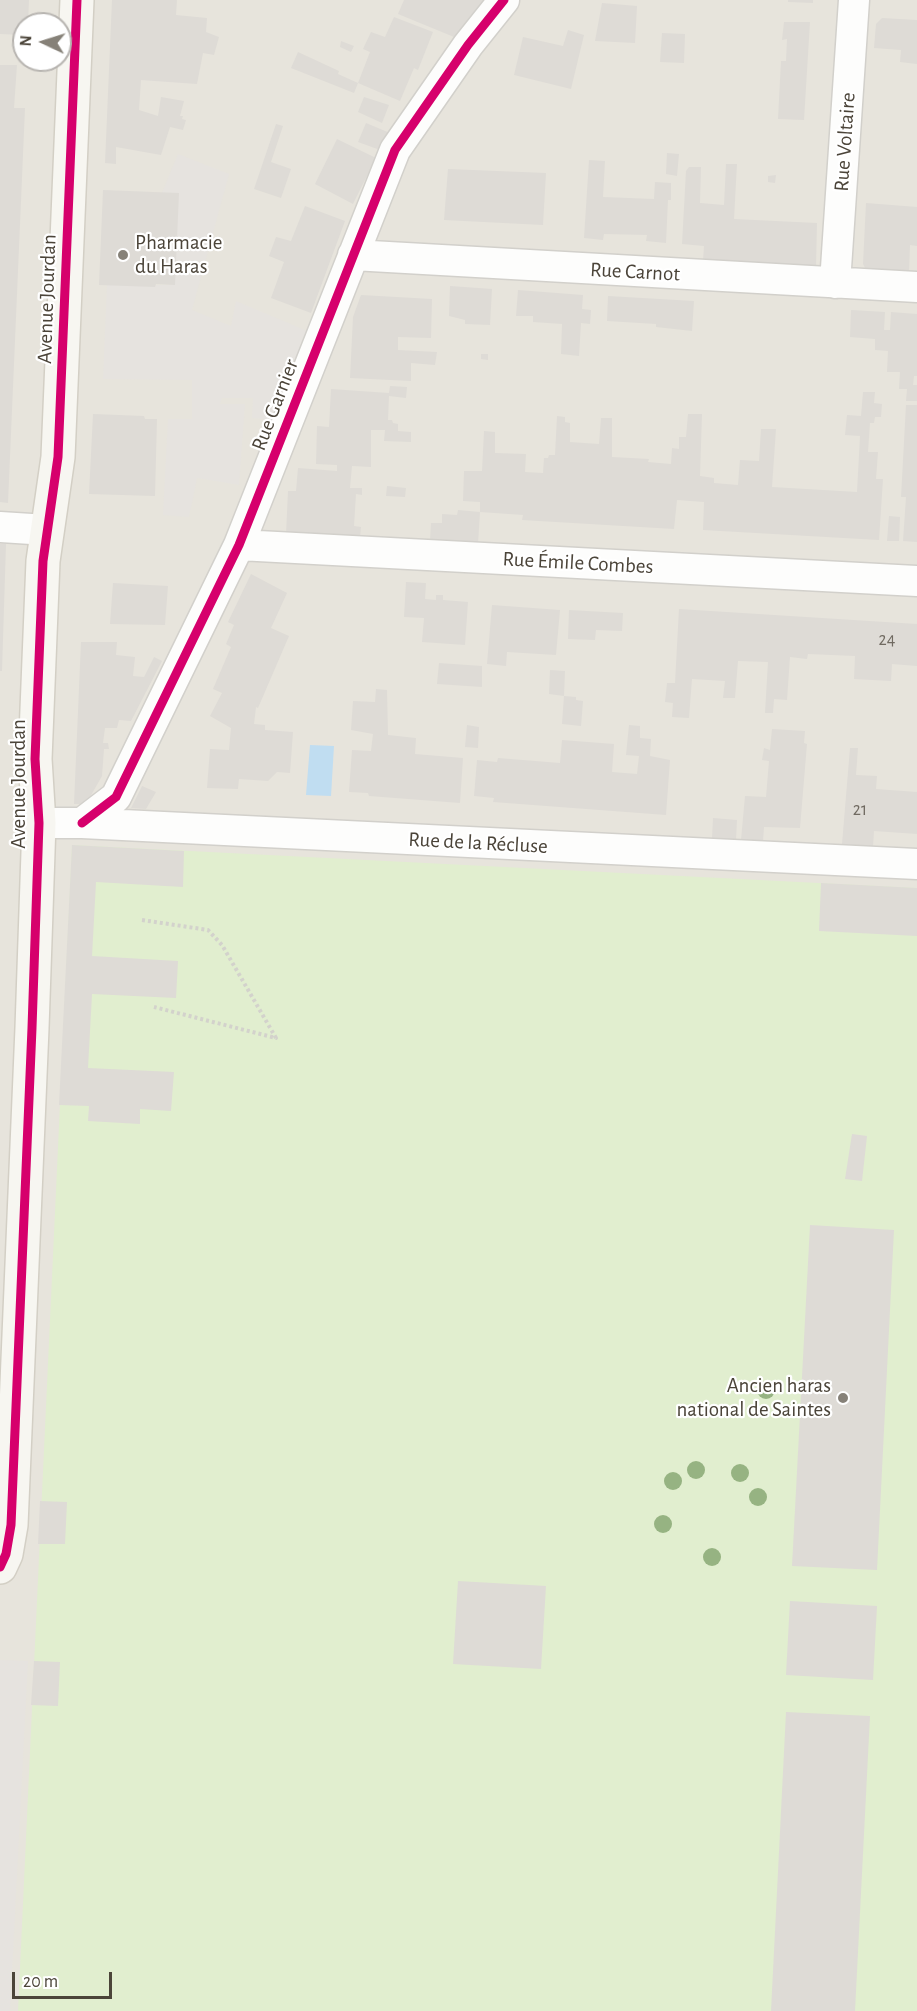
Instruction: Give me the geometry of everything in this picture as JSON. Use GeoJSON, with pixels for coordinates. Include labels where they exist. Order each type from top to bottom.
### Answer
{"type":"FeatureCollection","features":[{"type":"Feature","properties":{"kind":"main road","name":"Avenue Jourdan"},"geometry":{"type":"LineString","coordinates":[[0,1567],[6,1554],[11,1525],[33,1028],[39,824],[35,759],[43,561],[58,457],[77,0]]}},
{"type":"Feature","properties":{"kind":"street","name":"Rue Garnier"},"geometry":{"type":"LineString","coordinates":[[82,823],[116,797],[240,545],[395,150],[468,45],[504,0]]}},
{"type":"Feature","properties":{"kind":"street","name":"Rue Voltaire"},"geometry":{"type":"LineString","coordinates":[[835,283],[854,0]]}},
{"type":"Feature","properties":{"kind":"street","name":"Rue Carnot"},"geometry":{"type":"LineString","coordinates":[[353,255],[917,287]]}},
{"type":"Feature","properties":{"kind":"street"},"geometry":{"type":"LineString","coordinates":[[0,527],[47,530]]}},
{"type":"Feature","properties":{"kind":"street","name":"Rue Émile Combes"},"geometry":{"type":"LineString","coordinates":[[240,545],[917,581]]}},
{"type":"Feature","properties":{"kind":"street","name":"Rue de la Récluse"},"geometry":{"type":"LineString","coordinates":[[39,824],[82,823],[917,864]]}},
{"type":"Feature","properties":{"kind":"path"},"geometry":{"type":"LineString","coordinates":[[142,920],[208,930],[222,945],[276,1038],[154,1007]]}},
{"type":"Feature","properties":{"kind":"shaded area"},"geometry":{"type":"Polygon","coordinates":[[[0,0],[917,0],[917,2011],[0,2011],[0,0]]]}},
{"type":"Feature","properties":{"kind":"shaded area"},"geometry":{"type":"Polygon","coordinates":[[[178,154],[229,174],[192,310],[231,326],[236,301],[307,331],[271,420],[252,418],[253,398],[222,398],[220,404],[245,404],[239,485],[197,478],[189,517],[163,515],[168,419],[192,419],[192,380],[103,379],[107,285],[175,285],[162,193],[178,154]]]}},
{"type":"Feature","properties":{"kind":"shaded area"},"geometry":{"type":"Polygon","coordinates":[[[0,1660],[28,1661],[10,2011],[0,2011],[0,1660]]]}},
{"type":"Feature","properties":{"kind":"green space"},"geometry":{"type":"Polygon","coordinates":[[[72,845],[917,888],[917,2011],[18,2011],[72,845]]]}},
{"type":"Feature","properties":{"kind":"water"},"geometry":{"type":"Polygon","coordinates":[[[310,745],[334,746],[331,796],[306,795],[310,745]]]}},
{"type":"Feature","properties":{"kind":"building"},"geometry":{"type":"Polygon","coordinates":[[[0,0],[29,0],[28,12],[12,12],[12,34],[0,34],[0,0]]]}},
{"type":"Feature","properties":{"kind":"building"},"geometry":{"type":"Polygon","coordinates":[[[112,0],[177,0],[176,15],[207,18],[206,32],[219,37],[214,55],[203,53],[197,84],[141,80],[139,110],[158,116],[161,97],[184,101],[180,116],[186,120],[183,130],[170,127],[161,155],[116,147],[116,164],[105,163],[112,0]]]}},
{"type":"Feature","properties":{"kind":"building"},"geometry":{"type":"Polygon","coordinates":[[[404,0],[485,0],[454,37],[398,14],[404,0]]]}},
{"type":"Feature","properties":{"kind":"building"},"geometry":{"type":"Polygon","coordinates":[[[788,0],[813,0],[813,3],[788,2],[788,0]]]}},
{"type":"Feature","properties":{"kind":"building"},"geometry":{"type":"Polygon","coordinates":[[[602,3],[637,6],[635,43],[595,41],[602,3]]]}},
{"type":"Feature","properties":{"kind":"building"},"geometry":{"type":"Polygon","coordinates":[[[394,17],[433,32],[418,70],[414,68],[400,101],[358,83],[370,52],[363,49],[371,32],[385,37],[394,17]]]}},
{"type":"Feature","properties":{"kind":"building"},"geometry":{"type":"Polygon","coordinates":[[[882,18],[917,20],[917,64],[900,62],[901,50],[874,48],[876,24],[882,18]]]}},
{"type":"Feature","properties":{"kind":"building"},"geometry":{"type":"Polygon","coordinates":[[[784,22],[810,22],[804,120],[778,119],[781,61],[786,61],[787,39],[782,40],[784,22]]]}},
{"type":"Feature","properties":{"kind":"building"},"geometry":{"type":"Polygon","coordinates":[[[568,30],[584,35],[571,89],[514,75],[523,37],[563,46],[568,30]]]}},
{"type":"Feature","properties":{"kind":"building"},"geometry":{"type":"Polygon","coordinates":[[[662,33],[685,34],[684,63],[660,62],[662,33]]]}},
{"type":"Feature","properties":{"kind":"building"},"geometry":{"type":"Polygon","coordinates":[[[341,41],[354,46],[351,52],[340,47],[341,41]]]}},
{"type":"Feature","properties":{"kind":"building"},"geometry":{"type":"Polygon","coordinates":[[[298,52],[339,71],[338,74],[358,83],[354,93],[291,68],[298,52]]]}},
{"type":"Feature","properties":{"kind":"building"},"geometry":{"type":"Polygon","coordinates":[[[0,65],[12,65],[12,72],[17,72],[14,108],[25,108],[8,503],[0,502],[0,65]]]}},
{"type":"Feature","properties":{"kind":"building"},"geometry":{"type":"Polygon","coordinates":[[[364,97],[389,105],[382,123],[358,112],[364,97]]]}},
{"type":"Feature","properties":{"kind":"building"},"geometry":{"type":"Polygon","coordinates":[[[366,123],[390,133],[380,150],[358,142],[366,123]]]}},
{"type":"Feature","properties":{"kind":"building"},"geometry":{"type":"Polygon","coordinates":[[[276,124],[283,126],[271,162],[291,169],[281,198],[254,189],[276,124]]]}},
{"type":"Feature","properties":{"kind":"building"},"geometry":{"type":"Polygon","coordinates":[[[337,139],[376,158],[353,204],[315,184],[337,139]]]}},
{"type":"Feature","properties":{"kind":"building"},"geometry":{"type":"Polygon","coordinates":[[[667,153],[679,154],[677,176],[666,174],[667,153]]]}},
{"type":"Feature","properties":{"kind":"building"},"geometry":{"type":"Polygon","coordinates":[[[589,160],[605,161],[603,197],[654,199],[655,182],[671,183],[666,243],[646,241],[647,235],[604,234],[603,240],[584,238],[589,160]]]}},
{"type":"Feature","properties":{"kind":"building"},"geometry":{"type":"Polygon","coordinates":[[[726,164],[737,164],[734,219],[817,223],[816,267],[703,261],[704,246],[682,244],[686,171],[689,167],[701,167],[700,203],[724,205],[726,164]]]}},
{"type":"Feature","properties":{"kind":"building"},"geometry":{"type":"Polygon","coordinates":[[[448,169],[546,173],[543,225],[444,220],[448,169]]]}},
{"type":"Feature","properties":{"kind":"building"},"geometry":{"type":"Polygon","coordinates":[[[776,175],[775,183],[768,182],[768,176],[776,175]]]}},
{"type":"Feature","properties":{"kind":"building"},"geometry":{"type":"Polygon","coordinates":[[[103,190],[179,193],[175,285],[156,284],[155,287],[99,285],[103,190]]]}},
{"type":"Feature","properties":{"kind":"building"},"geometry":{"type":"Polygon","coordinates":[[[866,203],[917,207],[917,246],[910,245],[909,273],[865,268],[863,264],[866,203]]]}},
{"type":"Feature","properties":{"kind":"building"},"geometry":{"type":"Polygon","coordinates":[[[305,206],[345,221],[311,313],[271,298],[284,262],[269,256],[276,237],[291,241],[305,206]]]}},
{"type":"Feature","properties":{"kind":"building"},"geometry":{"type":"Polygon","coordinates":[[[450,286],[492,289],[490,325],[465,324],[465,320],[449,316],[450,286]]]}},
{"type":"Feature","properties":{"kind":"building"},"geometry":{"type":"Polygon","coordinates":[[[518,290],[583,295],[582,309],[591,310],[590,324],[581,323],[579,356],[561,354],[562,324],[533,322],[533,316],[516,316],[518,290]]]}},
{"type":"Feature","properties":{"kind":"building"},"geometry":{"type":"Polygon","coordinates":[[[361,295],[432,299],[431,338],[398,337],[398,350],[437,352],[435,365],[411,363],[411,381],[350,378],[353,317],[361,295]]]}},
{"type":"Feature","properties":{"kind":"building"},"geometry":{"type":"Polygon","coordinates":[[[608,296],[694,301],[692,331],[656,327],[656,324],[607,321],[608,296]]]}},
{"type":"Feature","properties":{"kind":"building"},"geometry":{"type":"Polygon","coordinates":[[[851,310],[885,312],[884,330],[890,330],[891,312],[917,314],[917,376],[914,376],[913,385],[917,385],[917,401],[906,401],[907,389],[899,389],[900,372],[887,372],[888,351],[875,350],[875,339],[850,337],[851,310]]]}},
{"type":"Feature","properties":{"kind":"building"},"geometry":{"type":"Polygon","coordinates":[[[481,354],[488,354],[488,360],[481,359],[481,354]]]}},
{"type":"Feature","properties":{"kind":"building"},"geometry":{"type":"Polygon","coordinates":[[[390,386],[407,387],[406,398],[389,396],[388,420],[398,424],[398,431],[411,432],[411,442],[384,441],[385,430],[371,430],[371,467],[352,466],[350,488],[362,488],[362,495],[356,494],[354,526],[361,527],[360,537],[286,534],[288,491],[296,491],[298,468],[337,471],[337,465],[316,464],[317,426],[329,427],[331,389],[389,393],[390,386]]]}},
{"type":"Feature","properties":{"kind":"building"},"geometry":{"type":"Polygon","coordinates":[[[863,392],[875,392],[874,403],[882,404],[881,417],[875,417],[874,423],[870,423],[868,452],[878,452],[876,479],[883,479],[879,540],[703,530],[704,502],[677,500],[674,529],[522,520],[523,515],[480,512],[480,502],[463,501],[464,471],[482,471],[484,431],[495,432],[495,453],[526,454],[525,472],[543,473],[544,458],[555,455],[557,416],[565,417],[565,422],[570,423],[570,442],[599,444],[601,418],[612,418],[612,457],[649,459],[648,462],[671,464],[672,448],[679,449],[679,437],[686,437],[688,414],[702,414],[700,476],[714,478],[714,483],[738,485],[740,460],[759,461],[761,429],[776,429],[772,487],[857,492],[860,436],[845,435],[847,415],[861,416],[863,392]]]}},
{"type":"Feature","properties":{"kind":"building"},"geometry":{"type":"Polygon","coordinates":[[[906,405],[917,405],[917,542],[903,541],[906,497],[901,497],[906,405]]]}},
{"type":"Feature","properties":{"kind":"building"},"geometry":{"type":"Polygon","coordinates":[[[93,414],[144,416],[145,419],[157,419],[155,496],[89,494],[93,414]]]}},
{"type":"Feature","properties":{"kind":"building"},"geometry":{"type":"Polygon","coordinates":[[[387,486],[406,488],[405,497],[386,496],[387,486]]]}},
{"type":"Feature","properties":{"kind":"building"},"geometry":{"type":"Polygon","coordinates":[[[458,510],[480,512],[478,544],[430,541],[431,523],[442,523],[442,514],[457,515],[458,510]]]}},
{"type":"Feature","properties":{"kind":"building"},"geometry":{"type":"Polygon","coordinates":[[[889,516],[900,517],[899,541],[887,541],[889,516]]]}},
{"type":"Feature","properties":{"kind":"building"},"geometry":{"type":"Polygon","coordinates":[[[0,544],[6,544],[2,671],[0,671],[0,544]]]}},
{"type":"Feature","properties":{"kind":"building"},"geometry":{"type":"Polygon","coordinates":[[[251,574],[287,593],[271,628],[289,636],[258,708],[256,707],[254,724],[265,725],[265,730],[293,732],[290,773],[277,772],[268,781],[239,779],[238,789],[207,788],[210,749],[229,750],[231,728],[210,716],[222,693],[213,689],[231,647],[226,644],[234,625],[228,622],[251,574]]]}},
{"type":"Feature","properties":{"kind":"building"},"geometry":{"type":"Polygon","coordinates":[[[406,582],[426,583],[425,599],[436,600],[436,595],[443,595],[443,600],[468,602],[465,645],[422,642],[424,618],[404,617],[406,582]]]}},
{"type":"Feature","properties":{"kind":"building"},"geometry":{"type":"Polygon","coordinates":[[[113,583],[168,586],[165,625],[110,624],[113,583]]]}},
{"type":"Feature","properties":{"kind":"building"},"geometry":{"type":"Polygon","coordinates":[[[492,605],[560,610],[556,655],[507,652],[506,666],[487,664],[492,605]]]}},
{"type":"Feature","properties":{"kind":"building"},"geometry":{"type":"Polygon","coordinates":[[[679,609],[917,624],[917,666],[892,664],[891,681],[854,679],[855,656],[808,654],[807,659],[790,657],[787,700],[774,699],[773,713],[765,713],[768,662],[738,661],[735,698],[723,698],[725,681],[692,679],[689,718],[672,717],[673,703],[665,702],[667,683],[675,683],[679,609]]]}},
{"type":"Feature","properties":{"kind":"building"},"geometry":{"type":"Polygon","coordinates":[[[569,610],[623,613],[622,631],[596,630],[595,640],[568,639],[569,610]]]}},
{"type":"Feature","properties":{"kind":"building"},"geometry":{"type":"Polygon","coordinates":[[[81,642],[117,642],[116,655],[135,657],[133,676],[144,677],[154,657],[162,661],[131,721],[119,720],[117,728],[105,728],[103,743],[108,743],[109,749],[104,749],[102,776],[86,804],[74,804],[81,642]]]}},
{"type":"Feature","properties":{"kind":"building"},"geometry":{"type":"Polygon","coordinates":[[[439,663],[482,666],[482,687],[437,684],[439,663]]]}},
{"type":"Feature","properties":{"kind":"building"},"geometry":{"type":"Polygon","coordinates":[[[550,670],[565,671],[564,696],[549,694],[550,670]]]}},
{"type":"Feature","properties":{"kind":"building"},"geometry":{"type":"Polygon","coordinates":[[[376,689],[387,690],[388,735],[416,738],[415,754],[463,758],[460,803],[369,796],[368,793],[349,792],[352,750],[371,751],[373,734],[351,730],[353,701],[375,702],[376,689]]]}},
{"type":"Feature","properties":{"kind":"building"},"geometry":{"type":"Polygon","coordinates":[[[564,696],[576,697],[576,700],[583,701],[581,726],[562,724],[564,696]]]}},
{"type":"Feature","properties":{"kind":"building"},"geometry":{"type":"Polygon","coordinates":[[[467,725],[479,727],[478,748],[465,747],[467,725]]]}},
{"type":"Feature","properties":{"kind":"building"},"geometry":{"type":"Polygon","coordinates":[[[629,725],[640,726],[640,738],[651,739],[650,756],[670,760],[666,815],[493,802],[494,798],[474,796],[477,760],[497,762],[498,758],[560,763],[562,740],[614,744],[612,772],[637,774],[639,756],[626,755],[629,725]]]}},
{"type":"Feature","properties":{"kind":"building"},"geometry":{"type":"Polygon","coordinates":[[[772,729],[805,731],[804,743],[807,744],[800,828],[764,827],[763,841],[741,840],[745,796],[766,797],[769,761],[762,760],[764,748],[770,750],[772,729]]]}},
{"type":"Feature","properties":{"kind":"building"},"geometry":{"type":"Polygon","coordinates":[[[850,748],[858,748],[856,775],[877,776],[876,789],[917,792],[917,834],[874,831],[873,847],[842,844],[850,748]]]}},
{"type":"Feature","properties":{"kind":"building"},"geometry":{"type":"Polygon","coordinates":[[[142,786],[156,792],[146,809],[131,808],[142,786]]]}},
{"type":"Feature","properties":{"kind":"building"},"geometry":{"type":"Polygon","coordinates":[[[713,818],[737,820],[736,840],[712,838],[713,818]]]}},
{"type":"Feature","properties":{"kind":"building"},"geometry":{"type":"Polygon","coordinates":[[[72,845],[184,851],[183,887],[96,882],[92,956],[178,961],[176,998],[92,994],[88,1068],[174,1072],[171,1111],[140,1109],[140,1124],[88,1121],[89,1106],[59,1105],[72,845]]]}},
{"type":"Feature","properties":{"kind":"building"},"geometry":{"type":"Polygon","coordinates":[[[821,883],[917,888],[917,936],[819,931],[821,883]]]}},
{"type":"Feature","properties":{"kind":"building"},"geometry":{"type":"Polygon","coordinates":[[[852,1134],[867,1136],[862,1181],[845,1179],[852,1134]]]}},
{"type":"Feature","properties":{"kind":"building","name":"Ancien haras national de Saintes"},"geometry":{"type":"Polygon","coordinates":[[[810,1225],[894,1230],[877,1570],[792,1566],[810,1225]]]}},
{"type":"Feature","properties":{"kind":"building"},"geometry":{"type":"Polygon","coordinates":[[[40,1501],[67,1502],[65,1544],[38,1544],[40,1501]]]}},
{"type":"Feature","properties":{"kind":"building"},"geometry":{"type":"Polygon","coordinates":[[[458,1581],[546,1586],[541,1669],[453,1664],[458,1581]]]}},
{"type":"Feature","properties":{"kind":"building"},"geometry":{"type":"Polygon","coordinates":[[[790,1601],[877,1606],[873,1680],[786,1675],[790,1601]]]}},
{"type":"Feature","properties":{"kind":"building"},"geometry":{"type":"Polygon","coordinates":[[[34,1661],[60,1662],[58,1706],[31,1705],[34,1661]]]}},
{"type":"Feature","properties":{"kind":"building"},"geometry":{"type":"Polygon","coordinates":[[[786,1712],[870,1716],[855,2011],[771,2011],[786,1712]]]}},
{"type":"Feature","properties":{"kind":"cycle path"},"geometry":{"type":"LineString","coordinates":[[0,1567],[6,1554],[11,1525],[39,823],[35,759],[43,561],[58,457],[77,0]]}},
{"type":"Feature","properties":{"kind":"cycle path"},"geometry":{"type":"LineString","coordinates":[[82,823],[116,797],[239,545],[395,150],[468,45],[504,0]]}},
{"type":"Feature","properties":{"kind":"place","name":"Pharmacie du Haras"},"geometry":{"type":"Point","coordinates":[123,255]}},
{"type":"Feature","properties":{"kind":"place","name":"Ancien haras national de Saintes"},"geometry":{"type":"Point","coordinates":[843,1398]}}]}
